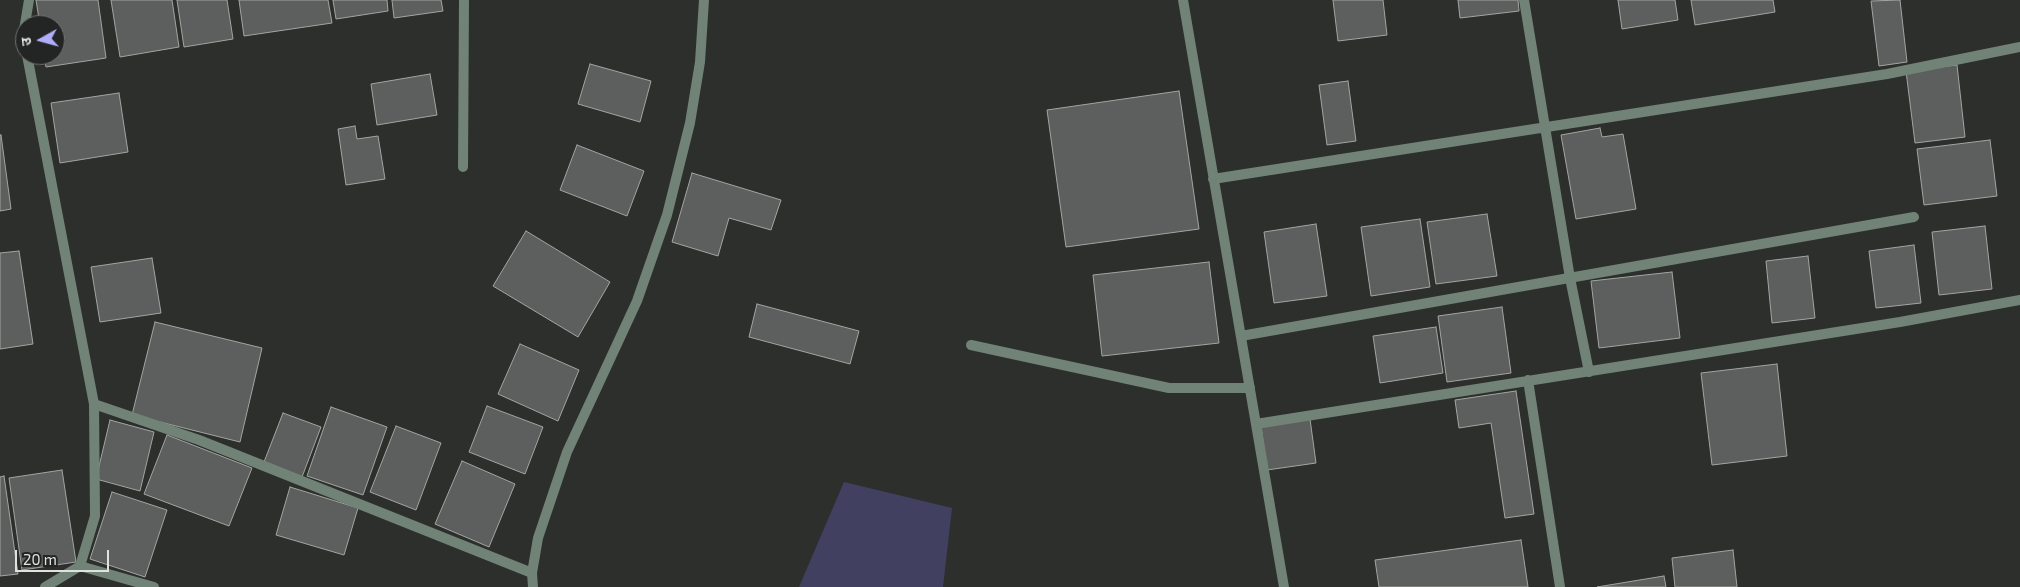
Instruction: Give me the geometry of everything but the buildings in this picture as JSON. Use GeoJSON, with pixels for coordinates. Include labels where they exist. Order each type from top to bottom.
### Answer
{"type":"FeatureCollection","features":[{"type":"Feature","properties":{"kind":"street"},"geometry":{"type":"LineString","coordinates":[[26,15],[29,0]]}},
{"type":"Feature","properties":{"kind":"street"},"geometry":{"type":"LineString","coordinates":[[463,166],[464,0]]}},
{"type":"Feature","properties":{"kind":"street"},"geometry":{"type":"LineString","coordinates":[[533,587],[532,573],[538,538],[567,452],[637,301],[667,215],[690,123],[700,62],[704,0]]}},
{"type":"Feature","properties":{"kind":"street"},"geometry":{"type":"LineString","coordinates":[[1183,0],[1284,587]]}},
{"type":"Feature","properties":{"kind":"street"},"geometry":{"type":"LineString","coordinates":[[1524,0],[1570,278],[1589,372]]}},
{"type":"Feature","properties":{"kind":"street"},"geometry":{"type":"LineString","coordinates":[[1213,180],[1887,74],[2020,47]]}},
{"type":"Feature","properties":{"kind":"street"},"geometry":{"type":"LineString","coordinates":[[29,65],[94,404],[96,516],[80,566],[44,587]]}},
{"type":"Feature","properties":{"kind":"street"},"geometry":{"type":"LineString","coordinates":[[1241,336],[1914,216]]}},
{"type":"Feature","properties":{"kind":"street"},"geometry":{"type":"LineString","coordinates":[[1256,424],[1528,380],[1589,372],[2020,300]]}},
{"type":"Feature","properties":{"kind":"street"},"geometry":{"type":"LineString","coordinates":[[971,345],[1168,388],[1250,388]]}},
{"type":"Feature","properties":{"kind":"street"},"geometry":{"type":"LineString","coordinates":[[1528,380],[1560,587]]}},
{"type":"Feature","properties":{"kind":"street"},"geometry":{"type":"LineString","coordinates":[[94,404],[199,440],[532,573]]}},
{"type":"Feature","properties":{"kind":"street"},"geometry":{"type":"LineString","coordinates":[[80,566],[154,587]]}},
{"type":"Feature","properties":{"kind":"shaded area"},"geometry":{"type":"Polygon","coordinates":[[[844,482],[952,508],[943,587],[799,587],[844,482]]]}}]}
